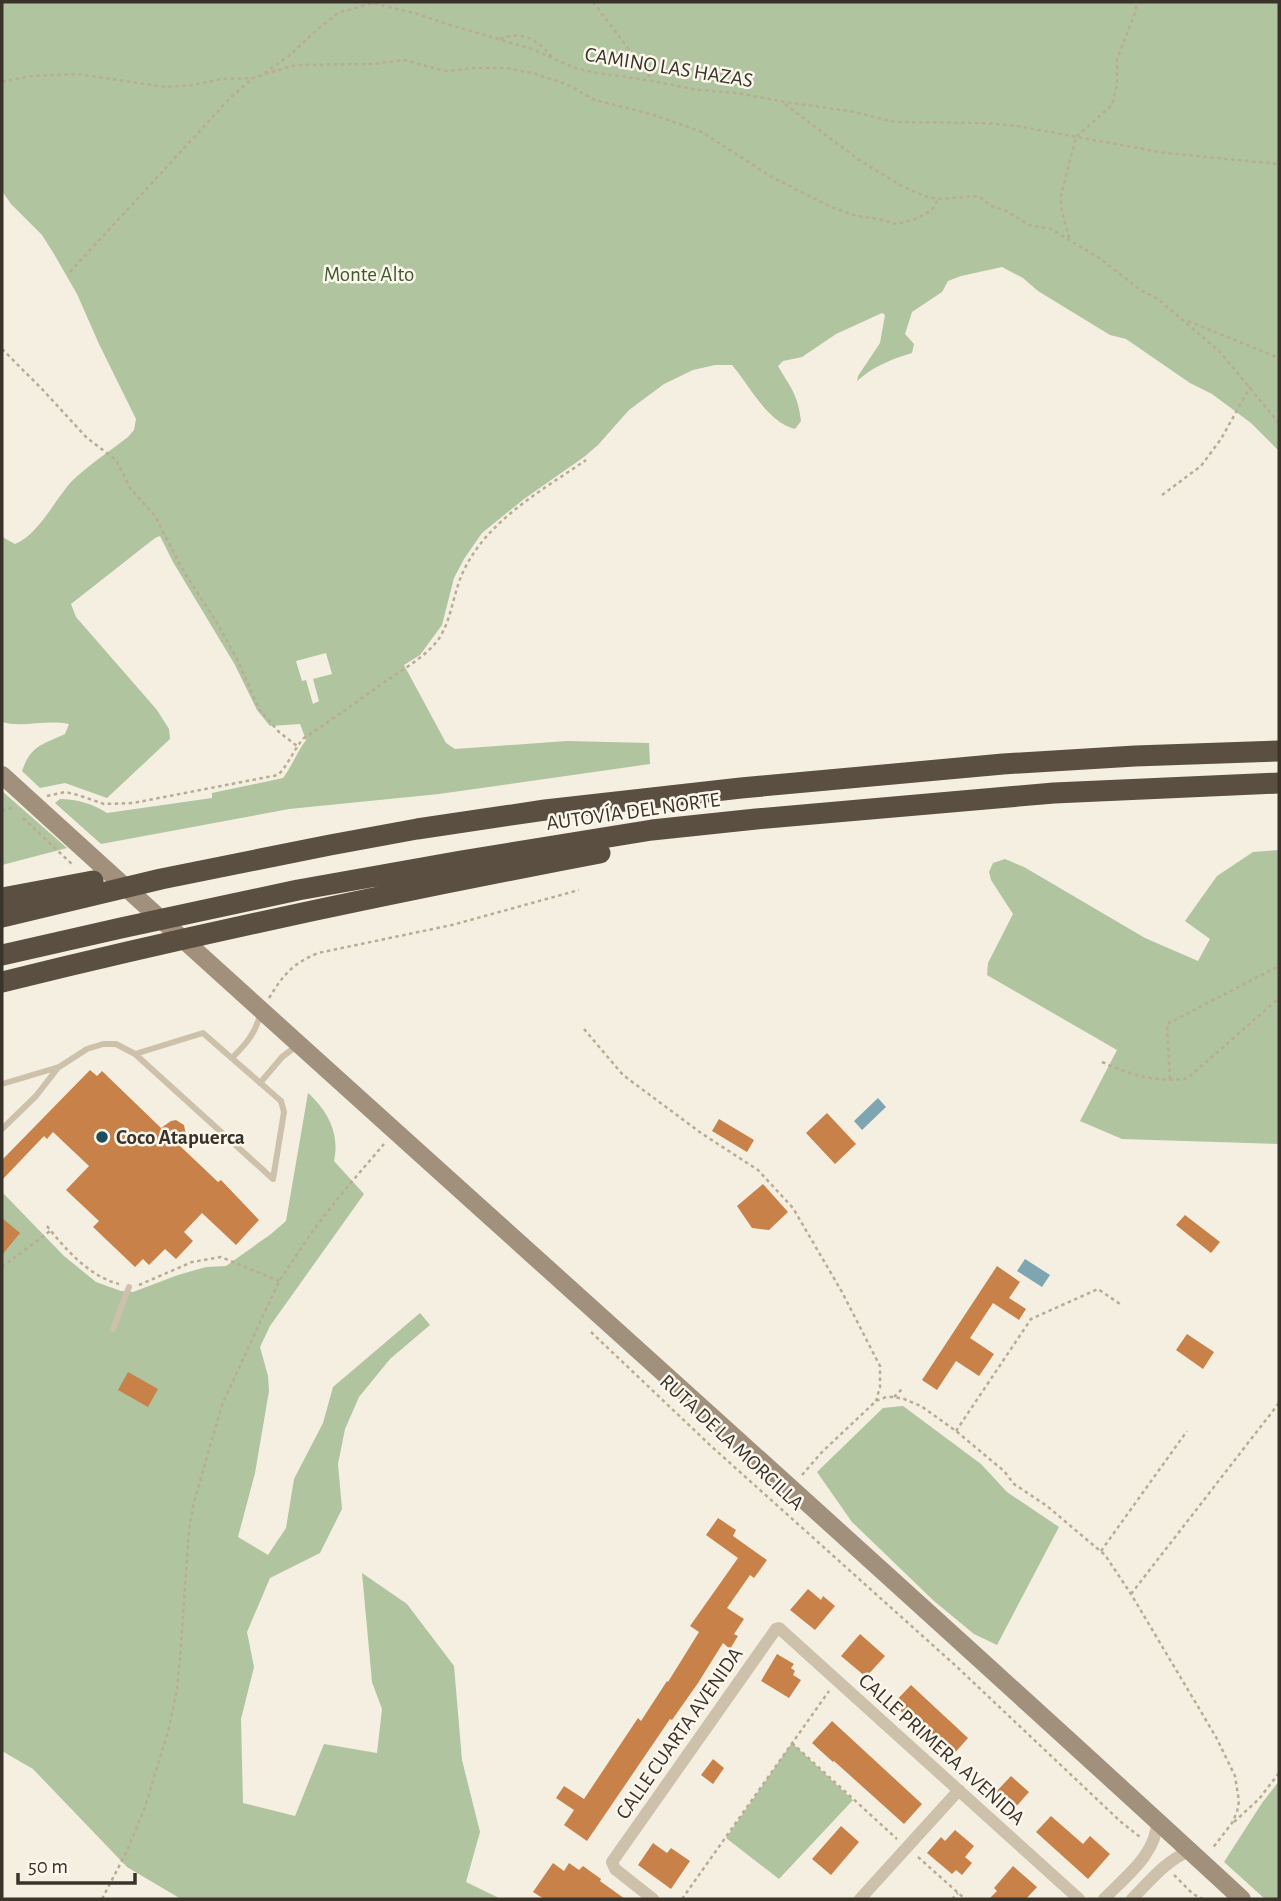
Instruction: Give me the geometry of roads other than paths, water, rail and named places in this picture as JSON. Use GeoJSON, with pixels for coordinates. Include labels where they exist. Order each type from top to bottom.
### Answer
{"type":"FeatureCollection","features":[{"type":"Feature","properties":{"kind":"highway","name":"AUTOVÍA DEL NORTE"},"geometry":{"type":"LineString","coordinates":[[2,916],[161,879],[417,829],[545,810],[1003,764],[1279,751]]}},
{"type":"Feature","properties":{"kind":"highway","name":"AUTOVÍA DEL NORTE"},"geometry":{"type":"LineString","coordinates":[[2,955],[284,893],[652,830],[1054,793],[1279,783]]}},
{"type":"Feature","properties":{"kind":"highway"},"geometry":{"type":"LineString","coordinates":[[2,982],[251,923],[458,880],[646,844],[830,813]]}},
{"type":"Feature","properties":{"kind":"highway"},"geometry":{"type":"LineString","coordinates":[[2,898],[134,874],[161,879]]}},
{"type":"Feature","properties":{"kind":"main road"},"geometry":{"type":"LineString","coordinates":[[2,775],[1242,1899]]}},
{"type":"Feature","properties":{"kind":"street","name":"CALLE PRIMERA AVENIDA"},"geometry":{"type":"LineString","coordinates":[[779,1628],[1079,1899]]}},
{"type":"Feature","properties":{"kind":"street","name":"CALLE CUARTA AVENIDA"},"geometry":{"type":"LineString","coordinates":[[653,1899],[615,1869],[612,1862],[769,1638],[779,1628]]}},
{"type":"Feature","properties":{"kind":"street"},"geometry":{"type":"LineString","coordinates":[[860,1899],[959,1790]]}},
{"type":"Feature","properties":{"kind":"street"},"geometry":{"type":"LineString","coordinates":[[1104,1899],[1151,1846],[1157,1831],[1157,1822]]}},
{"type":"Feature","properties":{"kind":"street"},"geometry":{"type":"LineString","coordinates":[[1132,1899],[1177,1856],[1196,1857]]}},
{"type":"Feature","properties":{"kind":"lane"},"geometry":{"type":"LineString","coordinates":[[232,1058],[250,1040],[262,1009]]}},
{"type":"Feature","properties":{"kind":"lane"},"geometry":{"type":"LineString","coordinates":[[2,1084],[59,1067],[87,1049],[103,1044],[116,1044],[135,1054],[273,1179],[284,1112],[281,1101],[203,1033],[135,1054]]}},
{"type":"Feature","properties":{"kind":"lane"},"geometry":{"type":"LineString","coordinates":[[260,1083],[282,1057],[299,1045]]}},
{"type":"Feature","properties":{"kind":"lane"},"geometry":{"type":"LineString","coordinates":[[2,1129],[36,1096],[59,1067]]}},
{"type":"Feature","properties":{"kind":"lane"},"geometry":{"type":"LineString","coordinates":[[113,1329],[129,1287]]}},
{"type":"Feature","properties":{"kind":"water"},"geometry":{"type":"Polygon","coordinates":[[[878,1098],[886,1107],[862,1130],[854,1121],[878,1098]]]}},
{"type":"Feature","properties":{"kind":"water"},"geometry":{"type":"Polygon","coordinates":[[[1025,1259],[1050,1275],[1042,1287],[1017,1271],[1025,1259]]]}},
{"type":"Feature","properties":{"kind":"place","name":"Coco Atapuerca"},"geometry":{"type":"Point","coordinates":[102,1137]}},
{"type":"Feature","properties":{"kind":"park label","name":"Monte Alto"},"geometry":{"type":"Point","coordinates":[369,274]}}]}
